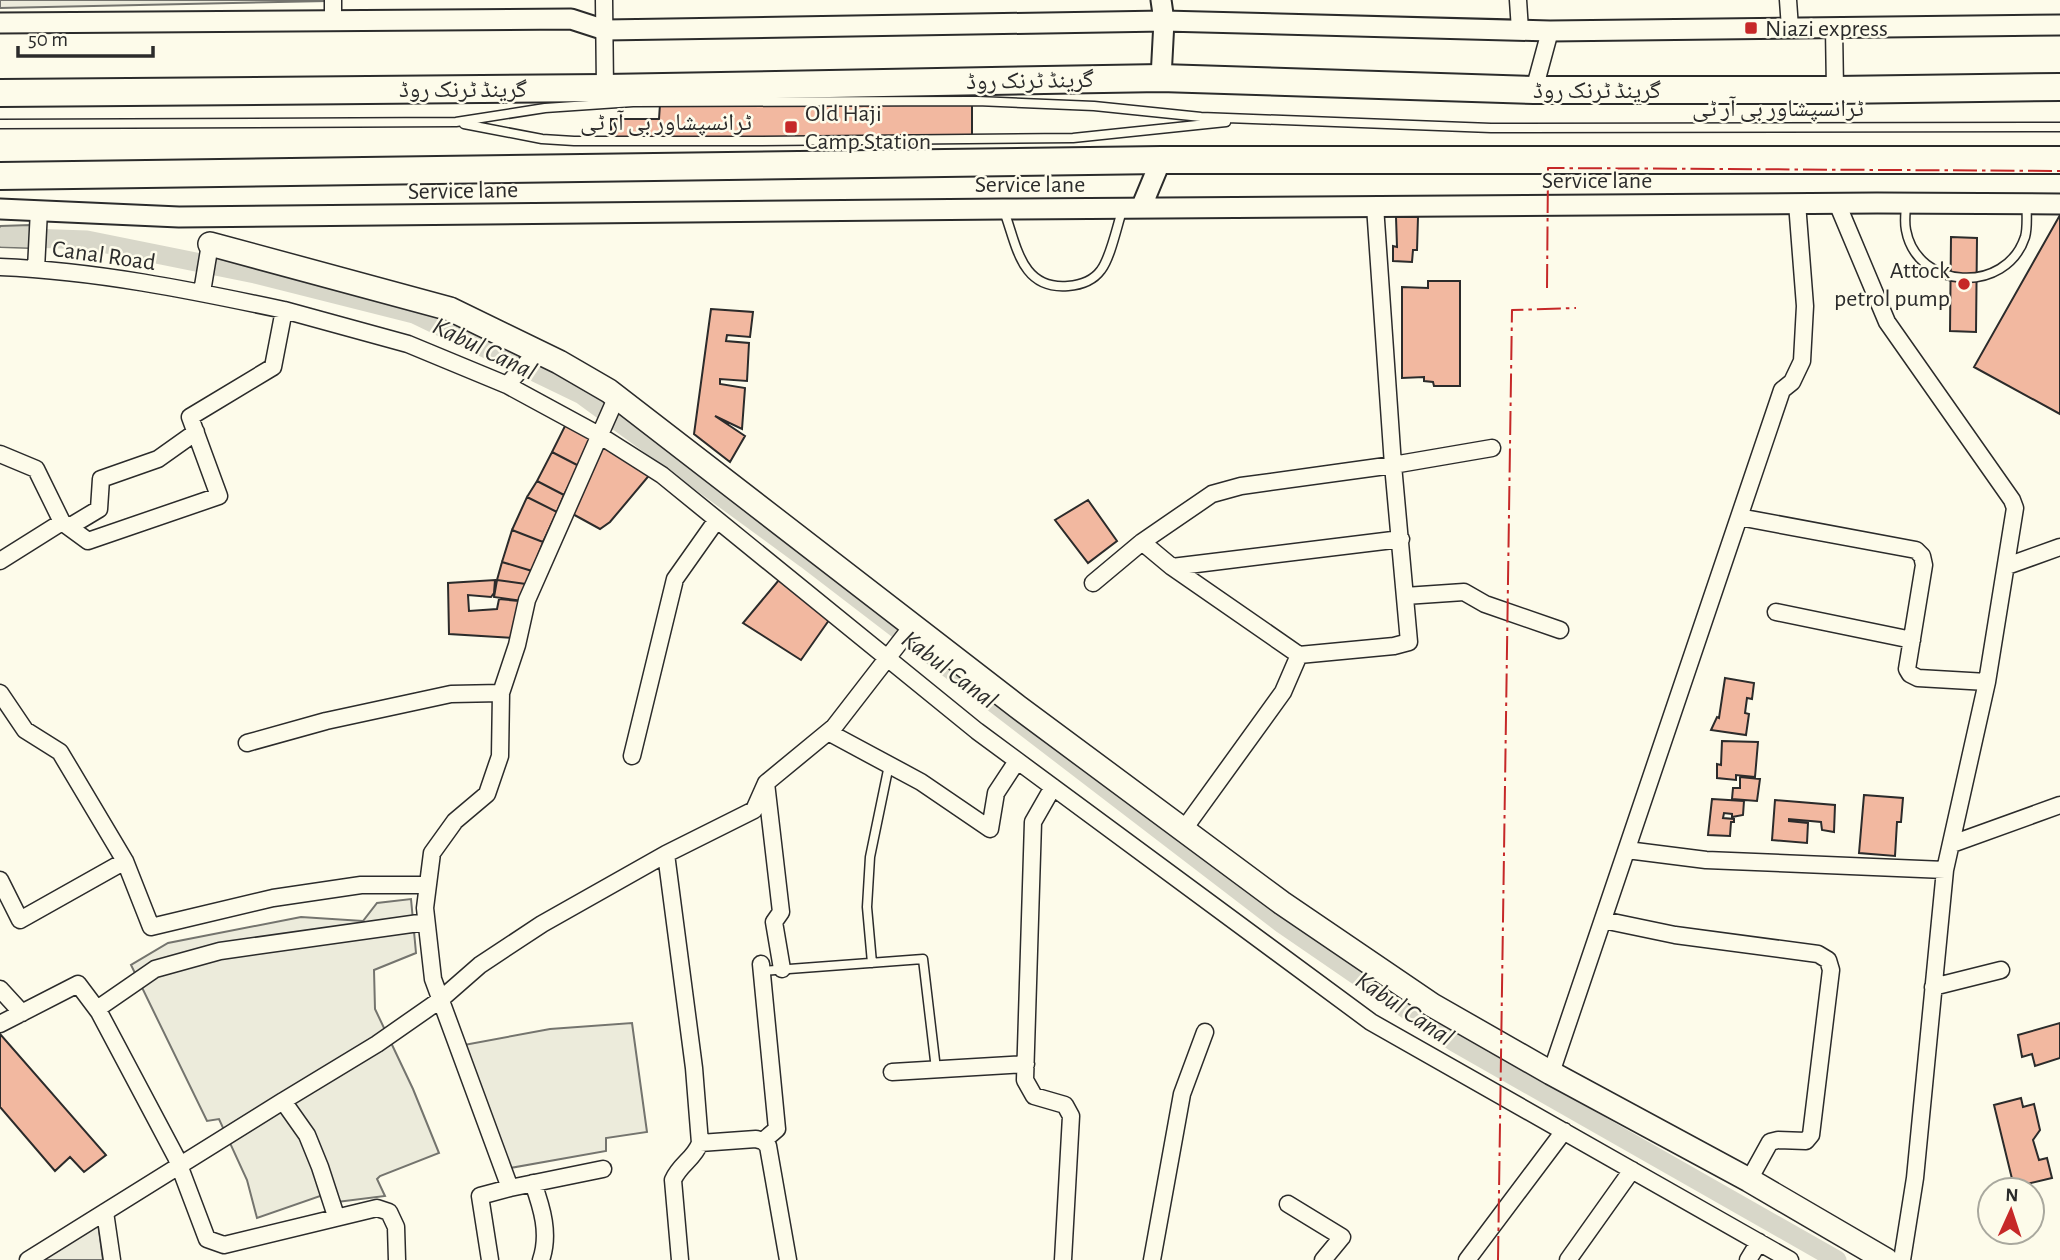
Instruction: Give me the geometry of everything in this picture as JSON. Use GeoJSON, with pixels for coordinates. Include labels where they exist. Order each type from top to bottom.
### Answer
{"type":"FeatureCollection","features":[{"type":"Feature","properties":{"kind":"highway","name":"گرینڈ ٹرنک روڈ"},"geometry":{"type":"LineString","coordinates":[[0,93],[605,88],[1161,78],[1534,90],[2060,87]]}},
{"type":"Feature","properties":{"kind":"highway"},"geometry":{"type":"LineString","coordinates":[[0,176],[1161,160],[2060,160]]}},
{"type":"Feature","properties":{"kind":"main road"},"geometry":{"type":"LineString","coordinates":[[209,251],[450,309],[615,399],[1018,707],[1282,903],[1432,1005],[1749,1180],[1886,1260]]}},
{"type":"Feature","properties":{"kind":"street"},"geometry":{"type":"LineString","coordinates":[[332,0],[333,21]]}},
{"type":"Feature","properties":{"kind":"street"},"geometry":{"type":"LineString","coordinates":[[604,0],[605,88]]}},
{"type":"Feature","properties":{"kind":"street"},"geometry":{"type":"LineString","coordinates":[[1161,0],[1164,21],[1161,78]]}},
{"type":"Feature","properties":{"kind":"street"},"geometry":{"type":"LineString","coordinates":[[1518,0],[1520,30]]}},
{"type":"Feature","properties":{"kind":"street"},"geometry":{"type":"LineString","coordinates":[[1788,0],[1790,28]]}},
{"type":"Feature","properties":{"kind":"street"},"geometry":{"type":"LineString","coordinates":[[0,23],[571,19],[605,30],[1164,21],[1550,31],[2060,25]]}},
{"type":"Feature","properties":{"kind":"street"},"geometry":{"type":"LineString","coordinates":[[1834,28],[1835,90]]}},
{"type":"Feature","properties":{"kind":"street"},"geometry":{"type":"LineString","coordinates":[[1534,90],[1550,31]]}},
{"type":"Feature","properties":{"kind":"street"},"geometry":{"type":"LineString","coordinates":[[1132,208],[1161,160]]}},
{"type":"Feature","properties":{"kind":"street"},"geometry":{"type":"LineString","coordinates":[[1552,1073],[1782,390],[1792,382],[1802,361],[1805,306],[1797,203]]}},
{"type":"Feature","properties":{"kind":"street","name":"Service lane"},"geometry":{"type":"LineString","coordinates":[[0,209],[39,215],[179,217],[1797,203],[2060,204]]}},
{"type":"Feature","properties":{"kind":"street"},"geometry":{"type":"LineString","coordinates":[[1837,203],[1887,322],[2015,508],[1987,682],[1945,870],[1914,1178],[1902,1260]]}},
{"type":"Feature","properties":{"kind":"street"},"geometry":{"type":"LineString","coordinates":[[1142,542],[1172,567],[1299,655],[1394,646],[1409,642],[1393,465],[1375,206]]}},
{"type":"Feature","properties":{"kind":"street"},"geometry":{"type":"LineString","coordinates":[[36,264],[39,215]]}},
{"type":"Feature","properties":{"kind":"street"},"geometry":{"type":"LineString","coordinates":[[179,217],[209,251],[203,287]]}},
{"type":"Feature","properties":{"kind":"street","name":"Canal Road"},"geometry":{"type":"LineString","coordinates":[[0,267],[36,264],[203,287],[408,344],[509,383],[600,433],[662,475],[1017,761],[1371,1022],[1790,1260]]}},
{"type":"Feature","properties":{"kind":"street"},"geometry":{"type":"LineString","coordinates":[[0,454],[36,470],[65,525],[88,541],[219,496],[190,417],[273,368],[284,310]]}},
{"type":"Feature","properties":{"kind":"street"},"geometry":{"type":"LineString","coordinates":[[509,383],[534,355]]}},
{"type":"Feature","properties":{"kind":"street"},"geometry":{"type":"LineString","coordinates":[[510,1188],[433,979],[425,908],[432,853],[455,821],[487,794],[500,756],[501,693],[527,600],[615,399]]}},
{"type":"Feature","properties":{"kind":"street"},"geometry":{"type":"LineString","coordinates":[[0,561],[99,509],[101,479],[158,459],[196,432]]}},
{"type":"Feature","properties":{"kind":"street"},"geometry":{"type":"LineString","coordinates":[[1093,583],[1142,542],[1212,494],[1241,486],[1492,448]]}},
{"type":"Feature","properties":{"kind":"street"},"geometry":{"type":"LineString","coordinates":[[1739,517],[1916,550],[1922,556],[1924,565],[1907,669],[1918,678],[1987,682]]}},
{"type":"Feature","properties":{"kind":"street"},"geometry":{"type":"LineString","coordinates":[[632,756],[675,579],[716,521]]}},
{"type":"Feature","properties":{"kind":"street"},"geometry":{"type":"LineString","coordinates":[[1172,567],[1401,539]]}},
{"type":"Feature","properties":{"kind":"street"},"geometry":{"type":"LineString","coordinates":[[2007,566],[2060,547]]}},
{"type":"Feature","properties":{"kind":"street"},"geometry":{"type":"LineString","coordinates":[[1405,596],[1464,592],[1485,604],[1560,630]]}},
{"type":"Feature","properties":{"kind":"street"},"geometry":{"type":"LineString","coordinates":[[1776,612],[1912,639]]}},
{"type":"Feature","properties":{"kind":"street"},"geometry":{"type":"LineString","coordinates":[[28,1260],[377,1044],[440,1000],[480,965],[542,924],[666,854],[754,810],[766,783],[828,732],[912,626]]}},
{"type":"Feature","properties":{"kind":"street"},"geometry":{"type":"LineString","coordinates":[[1184,829],[1283,692],[1299,655]]}},
{"type":"Feature","properties":{"kind":"street"},"geometry":{"type":"LineString","coordinates":[[0,693],[25,730],[60,751],[125,861],[151,927],[273,898],[361,885],[428,885]]}},
{"type":"Feature","properties":{"kind":"street"},"geometry":{"type":"LineString","coordinates":[[247,743],[326,721],[451,694],[501,693]]}},
{"type":"Feature","properties":{"kind":"street"},"geometry":{"type":"LineString","coordinates":[[828,732],[921,782],[990,828],[996,793],[1017,761]]}},
{"type":"Feature","properties":{"kind":"street"},"geometry":{"type":"LineString","coordinates":[[766,783],[781,912],[774,922],[782,969]]}},
{"type":"Feature","properties":{"kind":"street"},"geometry":{"type":"LineString","coordinates":[[1053,788],[1033,822],[1025,1080],[1034,1096],[1065,1105],[1071,1116],[1063,1260]]}},
{"type":"Feature","properties":{"kind":"street"},"geometry":{"type":"LineString","coordinates":[[1952,844],[2060,805]]}},
{"type":"Feature","properties":{"kind":"street"},"geometry":{"type":"LineString","coordinates":[[1627,850],[1706,860],[1945,870]]}},
{"type":"Feature","properties":{"kind":"street"},"geometry":{"type":"LineString","coordinates":[[666,854],[694,1068],[700,1143],[696,1153],[678,1168],[673,1180],[680,1260]]}},
{"type":"Feature","properties":{"kind":"street"},"geometry":{"type":"LineString","coordinates":[[0,880],[20,919],[125,861]]}},
{"type":"Feature","properties":{"kind":"street"},"geometry":{"type":"LineString","coordinates":[[1603,920],[1675,935],[1818,954],[1828,960],[1831,970],[1811,1135],[1806,1141],[1770,1142],[1749,1180]]}},
{"type":"Feature","properties":{"kind":"street"},"geometry":{"type":"LineString","coordinates":[[97,1009],[155,970],[220,951],[426,922]]}},
{"type":"Feature","properties":{"kind":"street"},"geometry":{"type":"LineString","coordinates":[[762,967],[777,1129],[763,1140]]}},
{"type":"Feature","properties":{"kind":"street"},"geometry":{"type":"LineString","coordinates":[[1933,987],[2001,970]]}},
{"type":"Feature","properties":{"kind":"street"},"geometry":{"type":"LineString","coordinates":[[0,1024],[78,984],[97,1009],[180,1166],[207,1239],[224,1245],[377,1208],[389,1213],[396,1227],[397,1260]]}},
{"type":"Feature","properties":{"kind":"street"},"geometry":{"type":"LineString","coordinates":[[0,989],[22,1013]]}},
{"type":"Feature","properties":{"kind":"street"},"geometry":{"type":"LineString","coordinates":[[1152,1260],[1182,1094],[1205,1032]]}},
{"type":"Feature","properties":{"kind":"street"},"geometry":{"type":"LineString","coordinates":[[892,1072],[1026,1064]]}},
{"type":"Feature","properties":{"kind":"street"},"geometry":{"type":"LineString","coordinates":[[284,1101],[307,1135],[336,1216]]}},
{"type":"Feature","properties":{"kind":"street"},"geometry":{"type":"LineString","coordinates":[[1467,1260],[1563,1131]]}},
{"type":"Feature","properties":{"kind":"street"},"geometry":{"type":"LineString","coordinates":[[700,1143],[756,1139],[763,1140],[768,1146],[788,1260]]}},
{"type":"Feature","properties":{"kind":"street"},"geometry":{"type":"LineString","coordinates":[[490,1260],[480,1196],[603,1169]]}},
{"type":"Feature","properties":{"kind":"street"},"geometry":{"type":"LineString","coordinates":[[1567,1260],[1632,1170]]}},
{"type":"Feature","properties":{"kind":"street"},"geometry":{"type":"LineString","coordinates":[[533,1184],[544,1214],[545,1249],[541,1260]]}},
{"type":"Feature","properties":{"kind":"street"},"geometry":{"type":"LineString","coordinates":[[1287,1204],[1342,1237],[1323,1260]]}},
{"type":"Feature","properties":{"kind":"street"},"geometry":{"type":"LineString","coordinates":[[105,1212],[112,1260]]}},
{"type":"Feature","properties":{"kind":"street"},"geometry":{"type":"LineString","coordinates":[[1748,1260],[1759,1242]]}},
{"type":"Feature","properties":{"kind":"lane","name":"ٹرانسپشاور بی آر ٹی"},"geometry":{"type":"LineString","coordinates":[[0,124],[456,122],[545,108],[633,102],[1039,102],[1253,119],[1491,128],[2057,126]]}},
{"type":"Feature","properties":{"kind":"lane","name":"ٹرانسپشاور بی آر ٹی"},"geometry":{"type":"LineString","coordinates":[[456,122],[542,139],[756,141],[1073,138],[1253,119]]}},
{"type":"Feature","properties":{"kind":"lane"},"geometry":{"type":"LineString","coordinates":[[1906,203],[1906,230],[1917,254],[1937,272],[1963,279],[1990,275],[2012,259],[2025,236],[2027,203]]}},
{"type":"Feature","properties":{"kind":"lane"},"geometry":{"type":"LineString","coordinates":[[1003,209],[1024,267],[1030,276],[1050,285],[1065,286],[1080,285],[1093,279],[1103,268],[1132,208]]}},
{"type":"Feature","properties":{"kind":"lane"},"geometry":{"type":"LineString","coordinates":[[872,963],[867,907],[870,857],[889,765]]}},
{"type":"Feature","properties":{"kind":"lane"},"geometry":{"type":"LineString","coordinates":[[762,967],[782,969],[923,959],[936,1069]]}},
{"type":"Feature","properties":{"kind":"shaded area"},"geometry":{"type":"Polygon","coordinates":[[[0,0],[327,0],[327,1],[0,8],[0,0]]]}},
{"type":"Feature","properties":{"kind":"shaded area"},"geometry":{"type":"Polygon","coordinates":[[[30,225],[29,248],[0,247],[0,226],[30,225]]]}},
{"type":"Feature","properties":{"kind":"shaded area"},"geometry":{"type":"Polygon","coordinates":[[[411,899],[416,953],[374,970],[375,1009],[413,1089],[439,1153],[380,1176],[377,1179],[385,1196],[337,1202],[320,1196],[257,1218],[247,1180],[219,1119],[207,1121],[131,965],[168,943],[301,917],[363,921],[377,903],[411,899]]]}},
{"type":"Feature","properties":{"kind":"shaded area"},"geometry":{"type":"Polygon","coordinates":[[[632,1023],[647,1132],[606,1138],[606,1151],[510,1168],[464,1045],[550,1029],[632,1023]]]}},
{"type":"Feature","properties":{"kind":"shaded area"},"geometry":{"type":"Polygon","coordinates":[[[98,1223],[103,1260],[38,1260],[98,1223]]]}},
{"type":"Feature","properties":{"kind":"building","name":"Old Haji Camp Station"},"geometry":{"type":"Polygon","coordinates":[[[972,103],[972,135],[611,139],[611,119],[659,119],[660,104],[972,103]]]}},
{"type":"Feature","properties":{"kind":"building"},"geometry":{"type":"Polygon","coordinates":[[[2060,215],[2060,414],[1974,367],[2060,215]]]}},
{"type":"Feature","properties":{"kind":"building"},"geometry":{"type":"Polygon","coordinates":[[[1396,217],[1418,217],[1417,250],[1413,250],[1412,262],[1393,261],[1393,246],[1397,247],[1396,217]]]}},
{"type":"Feature","properties":{"kind":"building","name":"Attock petrol pump"},"geometry":{"type":"Polygon","coordinates":[[[1951,237],[1977,238],[1976,332],[1950,331],[1951,237]]]}},
{"type":"Feature","properties":{"kind":"building"},"geometry":{"type":"Polygon","coordinates":[[[1428,281],[1460,281],[1460,386],[1434,386],[1433,382],[1424,381],[1424,377],[1402,378],[1402,287],[1428,288],[1428,281]]]}},
{"type":"Feature","properties":{"kind":"building"},"geometry":{"type":"Polygon","coordinates":[[[711,309],[753,312],[750,337],[727,335],[726,341],[749,343],[747,381],[720,379],[720,384],[745,388],[742,429],[715,416],[745,436],[730,462],[694,434],[711,309]]]}},
{"type":"Feature","properties":{"kind":"building"},"geometry":{"type":"Polygon","coordinates":[[[566,424],[593,438],[579,466],[552,452],[566,424]]]}},
{"type":"Feature","properties":{"kind":"building"},"geometry":{"type":"Polygon","coordinates":[[[603,441],[652,472],[610,522],[600,529],[569,512],[603,441]]]}},
{"type":"Feature","properties":{"kind":"building"},"geometry":{"type":"Polygon","coordinates":[[[552,452],[579,466],[564,495],[537,481],[552,452]]]}},
{"type":"Feature","properties":{"kind":"building"},"geometry":{"type":"Polygon","coordinates":[[[537,481],[564,495],[557,512],[527,497],[537,481]]]}},
{"type":"Feature","properties":{"kind":"building"},"geometry":{"type":"Polygon","coordinates":[[[527,497],[557,512],[543,542],[512,530],[527,497]]]}},
{"type":"Feature","properties":{"kind":"building"},"geometry":{"type":"Polygon","coordinates":[[[1088,500],[1117,541],[1088,563],[1055,520],[1088,500]]]}},
{"type":"Feature","properties":{"kind":"building"},"geometry":{"type":"Polygon","coordinates":[[[512,530],[543,542],[532,571],[502,562],[512,530]]]}},
{"type":"Feature","properties":{"kind":"building"},"geometry":{"type":"Polygon","coordinates":[[[502,562],[532,571],[526,584],[497,580],[502,562]]]}},
{"type":"Feature","properties":{"kind":"building"},"geometry":{"type":"Polygon","coordinates":[[[784,574],[834,613],[801,660],[743,623],[784,574]]]}},
{"type":"Feature","properties":{"kind":"building"},"geometry":{"type":"Polygon","coordinates":[[[495,580],[491,597],[468,595],[469,611],[497,609],[499,599],[519,601],[515,638],[449,634],[448,583],[495,580]]]}},
{"type":"Feature","properties":{"kind":"building"},"geometry":{"type":"Polygon","coordinates":[[[497,580],[526,584],[523,601],[494,597],[497,580]]]}},
{"type":"Feature","properties":{"kind":"building"},"geometry":{"type":"Polygon","coordinates":[[[1725,678],[1754,683],[1752,699],[1747,698],[1745,713],[1749,714],[1746,735],[1711,730],[1717,717],[1719,718],[1725,678]]]}},
{"type":"Feature","properties":{"kind":"building"},"geometry":{"type":"Polygon","coordinates":[[[1722,741],[1758,742],[1755,777],[1736,775],[1736,780],[1717,778],[1717,764],[1721,765],[1722,741]]]}},
{"type":"Feature","properties":{"kind":"building"},"geometry":{"type":"Polygon","coordinates":[[[1740,777],[1760,779],[1757,801],[1732,799],[1733,788],[1740,788],[1740,777]]]}},
{"type":"Feature","properties":{"kind":"building"},"geometry":{"type":"Polygon","coordinates":[[[1864,795],[1903,798],[1901,822],[1897,822],[1895,856],[1859,853],[1864,795]]]}},
{"type":"Feature","properties":{"kind":"building"},"geometry":{"type":"Polygon","coordinates":[[[1712,799],[1744,801],[1743,815],[1732,817],[1732,814],[1724,813],[1723,818],[1734,819],[1734,822],[1731,822],[1730,836],[1708,835],[1712,799]]]}},
{"type":"Feature","properties":{"kind":"building"},"geometry":{"type":"Polygon","coordinates":[[[1775,800],[1835,805],[1834,832],[1822,830],[1821,822],[1789,819],[1808,823],[1807,843],[1772,840],[1775,800]]]}},
{"type":"Feature","properties":{"kind":"building"},"geometry":{"type":"Polygon","coordinates":[[[2060,1023],[2060,1058],[2035,1066],[2032,1054],[2022,1057],[2018,1035],[2060,1023]]]}},
{"type":"Feature","properties":{"kind":"building"},"geometry":{"type":"Polygon","coordinates":[[[0,1034],[106,1155],[84,1172],[70,1157],[55,1171],[0,1107],[0,1034]]]}},
{"type":"Feature","properties":{"kind":"building"},"geometry":{"type":"Polygon","coordinates":[[[2021,1098],[2023,1107],[2034,1104],[2040,1130],[2033,1140],[2039,1160],[2047,1158],[2052,1178],[2011,1176],[1994,1105],[2021,1098]]]}},
{"type":"Feature","properties":{"kind":"waterway","name":"Kabul Canal"},"geometry":{"type":"LineString","coordinates":[[0,237],[87,240],[255,274],[414,314],[582,395],[806,559],[1282,924],[1454,1042],[1837,1260]]}},
{"type":"Feature","properties":{"kind":"power"},"geometry":{"type":"LineString","coordinates":[[1547,288],[1548,168],[2060,171]]}},
{"type":"Feature","properties":{"kind":"power"},"geometry":{"type":"LineString","coordinates":[[1498,1260],[1512,310],[1576,308]]}},
{"type":"Feature","properties":{"kind":"place","name":"Niazi express"},"geometry":{"type":"Point","coordinates":[1751,28]}},
{"type":"Feature","properties":{"kind":"place","name":"Old Haji Camp Station"},"geometry":{"type":"Point","coordinates":[791,127]}},
{"type":"Feature","properties":{"kind":"place","name":"Attock petrol pump"},"geometry":{"type":"Point","coordinates":[1964,284]}}]}
